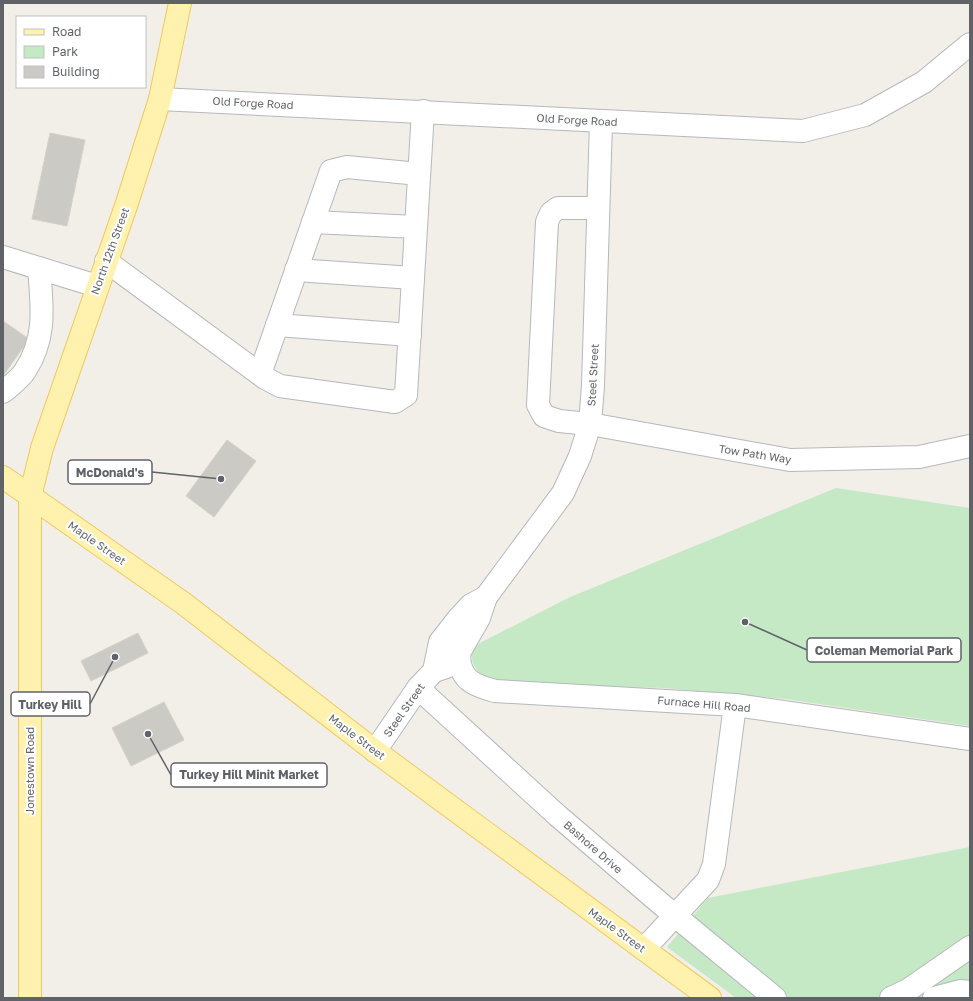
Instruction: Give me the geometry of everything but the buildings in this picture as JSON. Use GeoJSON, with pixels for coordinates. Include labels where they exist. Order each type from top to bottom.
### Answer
{"type":"FeatureCollection","features":[{"type":"Feature","properties":{"kind":"main road","name":"North 12th Street"},"geometry":{"type":"LineString","coordinates":[[30,497],[42,448],[160,99],[180,3]]}},
{"type":"Feature","properties":{"kind":"main road","name":"Maple Street"},"geometry":{"type":"LineString","coordinates":[[3,477],[183,603],[375,751],[710,998]]}},
{"type":"Feature","properties":{"kind":"main road","name":"Jonestown Road"},"geometry":{"type":"LineString","coordinates":[[30,497],[30,998]]}},
{"type":"Feature","properties":{"kind":"street","name":"Old Forge Road"},"geometry":{"type":"LineString","coordinates":[[160,99],[803,131],[865,115],[924,82],[970,44]]}},
{"type":"Feature","properties":{"kind":"street"},"geometry":{"type":"LineString","coordinates":[[106,261],[260,374],[280,386],[395,402],[406,395],[423,112]]}},
{"type":"Feature","properties":{"kind":"street","name":"Steel Street"},"geometry":{"type":"LineString","coordinates":[[375,751],[418,688],[434,671],[446,667],[458,653],[479,618],[486,597],[563,493],[580,456],[590,424],[593,386],[601,122]]}},
{"type":"Feature","properties":{"kind":"street"},"geometry":{"type":"LineString","coordinates":[[260,374],[331,171],[347,166],[419,174]]}},
{"type":"Feature","properties":{"kind":"street","name":"Tow Path Way"},"geometry":{"type":"LineString","coordinates":[[598,208],[558,208],[551,213],[547,222],[538,405],[544,416],[559,421],[590,424],[790,460],[919,458],[970,446]]}},
{"type":"Feature","properties":{"kind":"street"},"geometry":{"type":"LineString","coordinates":[[313,222],[416,227]]}},
{"type":"Feature","properties":{"kind":"street"},"geometry":{"type":"LineString","coordinates":[[3,257],[97,286]]}},
{"type":"Feature","properties":{"kind":"street"},"geometry":{"type":"LineString","coordinates":[[3,392],[25,371],[38,343],[43,319],[39,268]]}},
{"type":"Feature","properties":{"kind":"street"},"geometry":{"type":"LineString","coordinates":[[296,270],[413,278]]}},
{"type":"Feature","properties":{"kind":"street"},"geometry":{"type":"LineString","coordinates":[[276,326],[410,335]]}},
{"type":"Feature","properties":{"kind":"street","name":"Steel Street"},"geometry":{"type":"LineString","coordinates":[[434,671],[440,642],[458,618],[471,605],[486,597]]}},
{"type":"Feature","properties":{"kind":"street","name":"Furnace Hill Road"},"geometry":{"type":"LineString","coordinates":[[458,653],[459,665],[462,673],[480,687],[495,690],[735,705],[970,739]]}},
{"type":"Feature","properties":{"kind":"street","name":"Bashore Drive"},"geometry":{"type":"LineString","coordinates":[[418,688],[558,816],[674,915],[775,998]]}},
{"type":"Feature","properties":{"kind":"street"},"geometry":{"type":"LineString","coordinates":[[644,950],[674,915],[708,880],[714,864],[735,705]]}},
{"type":"Feature","properties":{"kind":"street"},"geometry":{"type":"LineString","coordinates":[[891,998],[908,990],[970,947]]}},
{"type":"Feature","properties":{"kind":"street"},"geometry":{"type":"LineString","coordinates":[[934,998],[965,992],[943,966]]}},
{"type":"Feature","properties":{"kind":"green space"},"geometry":{"type":"Polygon","coordinates":[[[836,488],[970,508],[970,726],[785,699],[664,688],[498,683],[481,674],[474,666],[472,647],[568,598],[836,488]]]}},
{"type":"Feature","properties":{"kind":"green space"},"geometry":{"type":"Polygon","coordinates":[[[970,847],[970,998],[736,998],[667,947],[708,898],[970,847]]]}},
{"type":"Feature","properties":{"kind":"place","name":"McDonald's"},"geometry":{"type":"Point","coordinates":[221,479]}},
{"type":"Feature","properties":{"kind":"place","name":"Coleman Memorial Park"},"geometry":{"type":"Point","coordinates":[745,622]}},
{"type":"Feature","properties":{"kind":"place","name":"Turkey Hill"},"geometry":{"type":"Point","coordinates":[115,657]}},
{"type":"Feature","properties":{"kind":"place","name":"Turkey Hill Minit Market"},"geometry":{"type":"Point","coordinates":[148,734]}}]}
